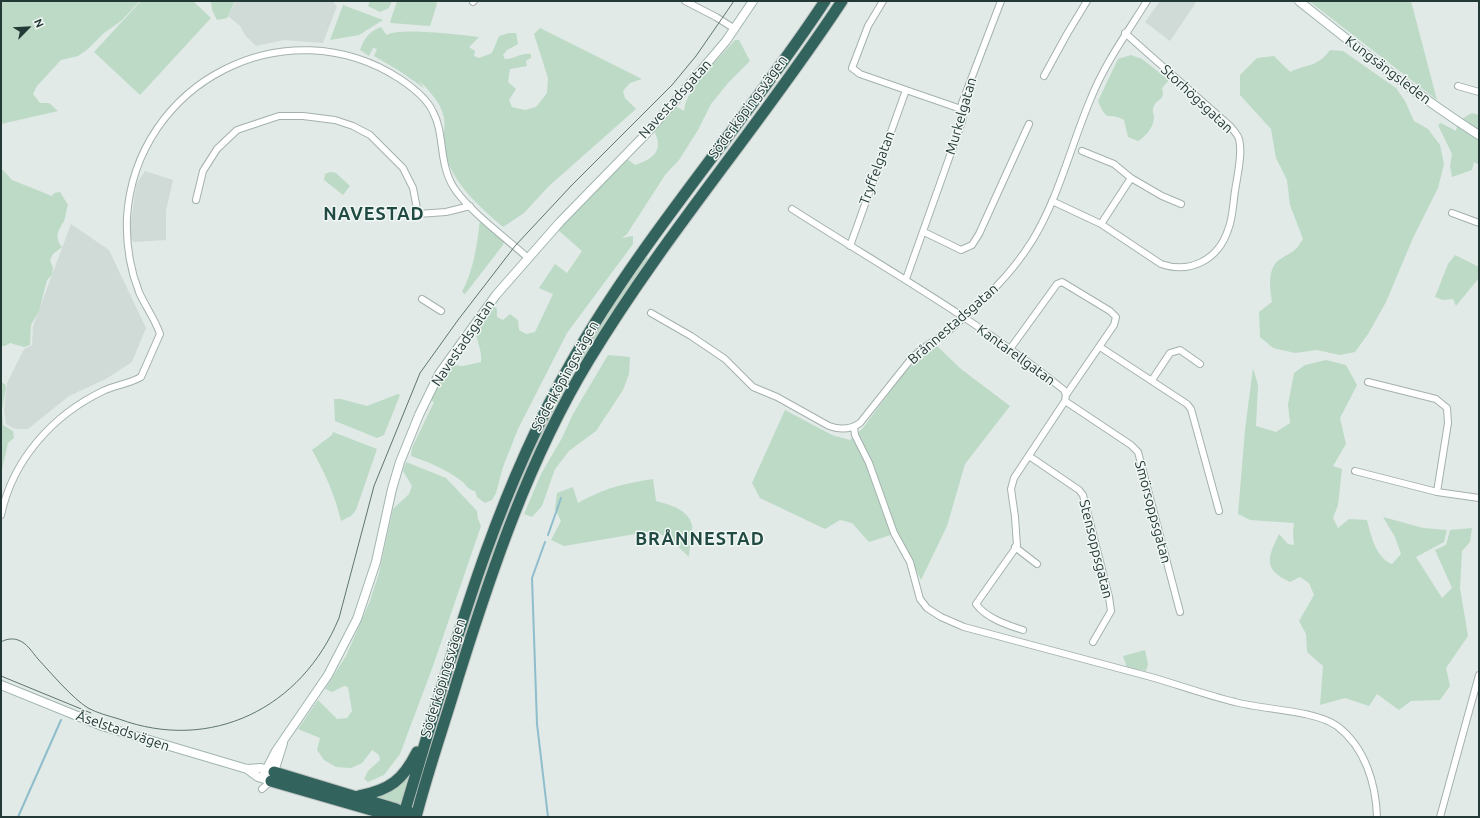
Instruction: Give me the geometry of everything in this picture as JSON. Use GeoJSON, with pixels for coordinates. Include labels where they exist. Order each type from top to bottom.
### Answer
{"type":"FeatureCollection","features":[{"type":"Feature","properties":{"kind":"highway"},"geometry":{"type":"LineString","coordinates":[[805,32],[819,1]]}},
{"type":"Feature","properties":{"kind":"highway","name":"Söderköpingsvägen"},"geometry":{"type":"LineString","coordinates":[[404,816],[465,607],[494,526],[533,434],[560,383],[592,329],[632,267],[805,32],[825,1]]}},
{"type":"Feature","properties":{"kind":"highway","name":"Söderköpingsvägen"},"geometry":{"type":"LineString","coordinates":[[416,817],[495,563],[536,460],[553,427],[588,362],[644,274],[786,81],[842,1]]}},
{"type":"Feature","properties":{"kind":"highway"},"geometry":{"type":"LineString","coordinates":[[356,796],[374,793],[395,783],[412,762],[428,730]]}},
{"type":"Feature","properties":{"kind":"highway"},"geometry":{"type":"LineString","coordinates":[[268,775],[356,796],[396,808],[404,816]]}},
{"type":"Feature","properties":{"kind":"highway"},"geometry":{"type":"LineString","coordinates":[[268,775],[384,815],[404,816],[414,809],[420,802]]}},
{"type":"Feature","properties":{"kind":"street"},"geometry":{"type":"LineString","coordinates":[[685,1],[735,29]]}},
{"type":"Feature","properties":{"kind":"street","name":"Navestadsgatan"},"geometry":{"type":"LineString","coordinates":[[268,775],[284,740],[320,688],[357,619],[376,562],[392,489],[400,462],[429,393],[439,374],[496,295],[591,189],[644,136],[735,29],[753,1]]}},
{"type":"Feature","properties":{"kind":"street"},"geometry":{"type":"LineString","coordinates":[[883,1],[868,26],[852,68],[860,74],[961,109]]}},
{"type":"Feature","properties":{"kind":"street","name":"Murkelgatan"},"geometry":{"type":"LineString","coordinates":[[906,280],[963,119],[961,109],[1001,1]]}},
{"type":"Feature","properties":{"kind":"street"},"geometry":{"type":"LineString","coordinates":[[1044,76],[1087,1]]}},
{"type":"Feature","properties":{"kind":"street","name":"Brånnestadsgatan"},"geometry":{"type":"LineString","coordinates":[[854,427],[860,423],[918,351],[951,328],[993,292],[1032,241],[1052,201],[1091,96],[1104,68],[1125,33],[1147,1]]}},
{"type":"Feature","properties":{"kind":"street","name":"Kungsängsleden"},"geometry":{"type":"LineString","coordinates":[[1299,1],[1358,49],[1448,115],[1479,135]]}},
{"type":"Feature","properties":{"kind":"street","name":"Storhögsgatan"},"geometry":{"type":"LineString","coordinates":[[1052,201],[1101,224],[1161,264],[1178,268],[1198,265],[1207,260],[1218,248],[1228,230],[1240,160],[1239,139],[1231,126],[1125,33]]}},
{"type":"Feature","properties":{"kind":"street"},"geometry":{"type":"LineString","coordinates":[[1,515],[12,481],[28,454],[48,428],[73,408],[87,400],[115,386],[141,378],[159,332],[139,291],[130,253],[127,218],[132,186],[146,148],[160,122],[183,98],[203,81],[233,66],[278,53],[296,50],[323,51],[367,62],[400,79],[418,93],[433,111],[437,122],[443,160],[455,188],[470,206],[528,258]]}},
{"type":"Feature","properties":{"kind":"street"},"geometry":{"type":"LineString","coordinates":[[1458,86],[1479,92]]}},
{"type":"Feature","properties":{"kind":"street","name":"Tryffelgatan"},"geometry":{"type":"LineString","coordinates":[[850,246],[906,90]]}},
{"type":"Feature","properties":{"kind":"street"},"geometry":{"type":"LineString","coordinates":[[196,200],[202,171],[222,142],[237,130],[271,118],[289,115],[335,120],[353,126],[370,135],[403,168],[413,188],[418,214],[446,212],[470,206]]}},
{"type":"Feature","properties":{"kind":"street"},"geometry":{"type":"LineString","coordinates":[[924,232],[961,250],[972,245],[979,234],[998,194],[1029,124]]}},
{"type":"Feature","properties":{"kind":"street"},"geometry":{"type":"LineString","coordinates":[[1082,151],[1114,164],[1131,178],[1162,196],[1181,204]]}},
{"type":"Feature","properties":{"kind":"street"},"geometry":{"type":"LineString","coordinates":[[1101,224],[1131,178]]}},
{"type":"Feature","properties":{"kind":"street"},"geometry":{"type":"LineString","coordinates":[[792,209],[963,317]]}},
{"type":"Feature","properties":{"kind":"street"},"geometry":{"type":"LineString","coordinates":[[1452,214],[1479,223]]}},
{"type":"Feature","properties":{"kind":"street","name":"Kantarellgatan"},"geometry":{"type":"LineString","coordinates":[[1010,349],[1058,284],[1062,282],[1110,311],[1116,318],[1114,325],[1100,347],[1014,478],[1011,489],[1017,537],[1015,547]]}},
{"type":"Feature","properties":{"kind":"street"},"geometry":{"type":"LineString","coordinates":[[422,299],[441,311]]}},
{"type":"Feature","properties":{"kind":"street"},"geometry":{"type":"LineString","coordinates":[[651,313],[691,336],[725,359],[753,387],[776,397],[837,429],[854,427],[855,435],[869,463],[894,534],[910,562],[920,599],[927,608],[941,617],[964,627],[1144,675],[1236,702],[1325,719],[1338,727],[1352,742],[1363,759],[1374,785],[1377,817]]}},
{"type":"Feature","properties":{"kind":"street","name":"Kantarellgatan"},"geometry":{"type":"LineString","coordinates":[[963,317],[1010,349],[1064,390],[1066,398]]}},
{"type":"Feature","properties":{"kind":"street"},"geometry":{"type":"LineString","coordinates":[[1100,347],[1152,380],[1192,409],[1219,511]]}},
{"type":"Feature","properties":{"kind":"street"},"geometry":{"type":"LineString","coordinates":[[1152,380],[1174,351],[1180,350],[1200,364]]}},
{"type":"Feature","properties":{"kind":"street"},"geometry":{"type":"LineString","coordinates":[[1368,382],[1436,399],[1447,408],[1448,423],[1437,492]]}},
{"type":"Feature","properties":{"kind":"street","name":"Smörsoppsgatan"},"geometry":{"type":"LineString","coordinates":[[1066,398],[1131,445],[1138,452],[1180,612]]}},
{"type":"Feature","properties":{"kind":"street","name":"Stensoppsgatan"},"geometry":{"type":"LineString","coordinates":[[1029,456],[1079,490],[1083,495],[1109,596],[1111,611],[1093,642]]}},
{"type":"Feature","properties":{"kind":"street"},"geometry":{"type":"LineString","coordinates":[[1356,471],[1437,492],[1479,498]]}},
{"type":"Feature","properties":{"kind":"street"},"geometry":{"type":"LineString","coordinates":[[1023,630],[1010,626],[982,612],[976,604],[1015,547],[1037,564]]}},
{"type":"Feature","properties":{"kind":"street"},"geometry":{"type":"LineString","coordinates":[[1440,817],[1476,696],[1479,675]]}},
{"type":"Feature","properties":{"kind":"street","name":"Åselstadsvägen"},"geometry":{"type":"LineString","coordinates":[[1,685],[102,726],[268,775]]}},
{"type":"Feature","properties":{"kind":"shaded area"},"geometry":{"type":"Polygon","coordinates":[[[236,1],[332,1],[337,6],[323,43],[284,40],[256,46],[245,35],[240,26],[228,16],[236,1]]]}},
{"type":"Feature","properties":{"kind":"shaded area"},"geometry":{"type":"Polygon","coordinates":[[[1160,1],[1197,1],[1170,41],[1145,22],[1160,1]]]}},
{"type":"Feature","properties":{"kind":"shaded area"},"geometry":{"type":"Polygon","coordinates":[[[145,171],[173,180],[166,211],[166,240],[135,242],[131,240],[131,222],[137,183],[145,171]]]}},
{"type":"Feature","properties":{"kind":"shaded area"},"geometry":{"type":"Polygon","coordinates":[[[71,224],[109,250],[146,328],[132,362],[106,379],[69,396],[28,429],[15,429],[6,424],[4,410],[7,383],[24,349],[32,345],[33,326],[71,224]]]}},
{"type":"Feature","properties":{"kind":"green space"},"geometry":{"type":"Polygon","coordinates":[[[1,1],[140,1],[121,21],[104,33],[88,49],[78,56],[61,60],[37,86],[33,94],[40,103],[49,103],[58,111],[1,124],[1,1]]]}},
{"type":"Feature","properties":{"kind":"green space"},"geometry":{"type":"Polygon","coordinates":[[[141,1],[193,1],[211,18],[140,95],[94,52],[141,1]]]}},
{"type":"Feature","properties":{"kind":"green space"},"geometry":{"type":"Polygon","coordinates":[[[211,1],[235,1],[227,18],[217,20],[212,10],[211,1]]]}},
{"type":"Feature","properties":{"kind":"green space"},"geometry":{"type":"Polygon","coordinates":[[[370,1],[392,1],[389,8],[380,12],[368,6],[370,1]]]}},
{"type":"Feature","properties":{"kind":"green space"},"geometry":{"type":"Polygon","coordinates":[[[397,1],[435,1],[437,4],[430,26],[391,23],[390,22],[397,1]]]}},
{"type":"Feature","properties":{"kind":"green space"},"geometry":{"type":"Polygon","coordinates":[[[1309,1],[1411,1],[1437,100],[1309,1]]]}},
{"type":"Feature","properties":{"kind":"green space"},"geometry":{"type":"Polygon","coordinates":[[[343,5],[383,20],[359,35],[330,40],[343,5]]]}},
{"type":"Feature","properties":{"kind":"green space"},"geometry":{"type":"Polygon","coordinates":[[[381,27],[387,35],[404,32],[417,32],[446,33],[479,37],[469,47],[475,51],[474,56],[479,58],[492,53],[499,36],[509,33],[516,33],[518,44],[507,50],[503,55],[505,59],[524,54],[531,54],[531,58],[526,61],[527,66],[510,69],[508,82],[516,89],[509,100],[512,107],[525,110],[536,107],[547,93],[548,78],[534,34],[540,28],[642,79],[630,83],[623,91],[625,98],[636,109],[549,186],[524,213],[503,227],[461,186],[449,165],[445,154],[443,140],[444,118],[440,107],[431,93],[419,80],[424,88],[374,56],[377,49],[373,48],[369,56],[360,50],[363,42],[368,36],[373,31],[381,27]]]}},
{"type":"Feature","properties":{"kind":"green space"},"geometry":{"type":"Polygon","coordinates":[[[735,40],[739,40],[750,61],[728,83],[711,104],[698,130],[679,160],[665,175],[627,234],[622,238],[633,236],[633,244],[567,333],[518,429],[503,467],[496,493],[492,500],[485,503],[477,497],[475,491],[449,472],[411,456],[412,448],[434,402],[431,400],[450,365],[463,366],[481,362],[481,353],[476,334],[477,329],[493,305],[497,309],[497,317],[503,320],[510,314],[518,320],[519,330],[526,334],[535,332],[553,294],[539,288],[555,264],[567,273],[582,251],[558,230],[626,158],[635,165],[652,157],[657,149],[658,143],[654,131],[675,106],[684,111],[686,102],[697,83],[712,64],[735,40]]]}},
{"type":"Feature","properties":{"kind":"green space"},"geometry":{"type":"Polygon","coordinates":[[[1330,50],[1343,51],[1396,88],[1405,101],[1414,121],[1428,129],[1440,145],[1444,164],[1438,188],[1413,238],[1386,302],[1368,334],[1355,352],[1340,355],[1317,350],[1295,353],[1273,348],[1260,337],[1259,312],[1272,302],[1270,280],[1275,264],[1295,250],[1303,239],[1290,205],[1287,180],[1276,158],[1271,129],[1240,95],[1240,75],[1257,58],[1274,56],[1290,72],[1317,62],[1330,50]]]}},
{"type":"Feature","properties":{"kind":"green space"},"geometry":{"type":"Polygon","coordinates":[[[1131,55],[1142,59],[1169,80],[1162,88],[1163,96],[1154,106],[1154,118],[1151,128],[1144,137],[1138,141],[1128,137],[1124,120],[1106,115],[1098,101],[1118,59],[1131,55]]]}},
{"type":"Feature","properties":{"kind":"green space"},"geometry":{"type":"Polygon","coordinates":[[[1472,113],[1479,115],[1479,165],[1474,162],[1472,170],[1452,177],[1450,166],[1452,154],[1438,125],[1441,123],[1456,131],[1461,120],[1472,113]]]}},
{"type":"Feature","properties":{"kind":"green space"},"geometry":{"type":"Polygon","coordinates":[[[1,168],[12,180],[52,196],[54,193],[60,192],[68,205],[64,221],[58,234],[58,240],[62,247],[53,254],[50,260],[53,268],[52,275],[47,280],[39,311],[31,325],[30,345],[24,347],[10,343],[5,346],[1,346],[1,168]]]}},
{"type":"Feature","properties":{"kind":"green space"},"geometry":{"type":"Polygon","coordinates":[[[330,172],[336,173],[350,186],[343,195],[324,180],[325,174],[330,172]]]}},
{"type":"Feature","properties":{"kind":"green space"},"geometry":{"type":"Polygon","coordinates":[[[480,220],[504,241],[503,245],[465,294],[462,292],[472,266],[480,220]]]}},
{"type":"Feature","properties":{"kind":"green space"},"geometry":{"type":"Polygon","coordinates":[[[1455,255],[1479,267],[1479,278],[1456,306],[1453,299],[1443,300],[1435,297],[1448,264],[1455,255]]]}},
{"type":"Feature","properties":{"kind":"green space"},"geometry":{"type":"Polygon","coordinates":[[[647,257],[648,260],[608,320],[519,489],[486,575],[412,804],[468,617],[503,516],[548,416],[589,342],[617,298],[647,257]]]}},
{"type":"Feature","properties":{"kind":"green space"},"geometry":{"type":"Polygon","coordinates":[[[937,346],[961,369],[1010,406],[965,464],[947,526],[921,580],[897,533],[869,542],[852,523],[840,520],[825,529],[760,498],[752,483],[785,410],[832,435],[850,440],[863,428],[906,370],[937,346]]]}},
{"type":"Feature","properties":{"kind":"green space"},"geometry":{"type":"Polygon","coordinates":[[[608,355],[630,357],[629,374],[623,390],[596,431],[569,451],[555,469],[542,506],[532,517],[524,514],[541,474],[562,438],[573,414],[608,355]]]}},
{"type":"Feature","properties":{"kind":"green space"},"geometry":{"type":"Polygon","coordinates":[[[1326,360],[1346,365],[1357,385],[1340,418],[1346,444],[1333,466],[1342,469],[1338,505],[1333,518],[1338,528],[1349,519],[1367,520],[1372,539],[1378,552],[1386,561],[1392,564],[1401,554],[1395,537],[1383,517],[1423,528],[1447,530],[1444,542],[1416,557],[1442,598],[1452,588],[1435,550],[1446,545],[1450,530],[1472,528],[1470,542],[1462,551],[1460,588],[1468,636],[1446,668],[1450,686],[1440,700],[1411,701],[1399,710],[1377,694],[1369,706],[1345,698],[1320,705],[1323,666],[1307,652],[1306,634],[1299,621],[1314,595],[1309,583],[1300,577],[1290,582],[1275,572],[1271,567],[1270,562],[1272,549],[1279,534],[1288,544],[1294,545],[1294,523],[1250,520],[1238,514],[1245,430],[1253,368],[1258,385],[1256,426],[1276,432],[1290,423],[1288,405],[1294,373],[1305,365],[1326,360]]]}},
{"type":"Feature","properties":{"kind":"green space"},"geometry":{"type":"Polygon","coordinates":[[[1,382],[5,384],[6,388],[2,410],[3,425],[13,431],[14,438],[8,443],[1,474],[1,382]]]}},
{"type":"Feature","properties":{"kind":"green space"},"geometry":{"type":"Polygon","coordinates":[[[398,394],[400,395],[384,435],[377,438],[335,421],[334,399],[341,399],[367,406],[398,394]]]}},
{"type":"Feature","properties":{"kind":"green space"},"geometry":{"type":"Polygon","coordinates":[[[333,432],[377,449],[356,510],[351,516],[341,521],[329,484],[312,450],[332,435],[333,432]]]}},
{"type":"Feature","properties":{"kind":"green space"},"geometry":{"type":"Polygon","coordinates":[[[406,462],[446,478],[477,511],[481,526],[433,666],[400,754],[384,775],[368,782],[364,779],[368,771],[380,760],[379,755],[372,750],[362,763],[351,768],[336,767],[324,760],[317,750],[320,738],[298,729],[318,700],[337,719],[347,718],[352,711],[348,687],[344,686],[332,692],[325,689],[346,656],[370,601],[379,573],[393,509],[409,494],[412,486],[403,471],[406,462]]]}},
{"type":"Feature","properties":{"kind":"green space"},"geometry":{"type":"Polygon","coordinates":[[[653,479],[656,501],[678,508],[687,515],[690,520],[692,528],[689,557],[669,538],[653,531],[564,546],[551,540],[561,521],[555,509],[557,493],[573,487],[578,503],[614,487],[653,479]]]}},
{"type":"Feature","properties":{"kind":"green space"},"geometry":{"type":"Polygon","coordinates":[[[1145,650],[1148,664],[1146,671],[1127,668],[1123,656],[1145,650]]]}},
{"type":"Feature","properties":{"kind":"green space"},"geometry":{"type":"Polygon","coordinates":[[[412,770],[404,806],[371,798],[412,770]]]}},
{"type":"Feature","properties":{"kind":"waterway"},"geometry":{"type":"LineString","coordinates":[[548,535],[561,498]]}},
{"type":"Feature","properties":{"kind":"waterway"},"geometry":{"type":"LineString","coordinates":[[545,542],[532,578],[537,724],[548,817]]}},
{"type":"Feature","properties":{"kind":"waterway"},"geometry":{"type":"LineString","coordinates":[[18,817],[61,720]]}},
{"type":"Feature","properties":{"kind":"tram line"},"geometry":{"type":"LineString","coordinates":[[1,642],[14,639],[24,643],[55,678],[88,708],[107,716],[153,728],[187,730],[219,726],[250,715],[277,698],[302,677],[323,650],[339,618],[374,486],[420,373],[458,320],[515,246],[571,186],[672,85],[696,56],[734,1]]}},
{"type":"Feature","properties":{"kind":"tram line"},"geometry":{"type":"LineString","coordinates":[[1,676],[91,713]]}},
{"type":"Feature","properties":{"kind":"district","name":"NAVESTAD"},"geometry":{"type":"Point","coordinates":[374,214]}},
{"type":"Feature","properties":{"kind":"district","name":"BRÅNNESTAD"},"geometry":{"type":"Point","coordinates":[700,539]}}]}
